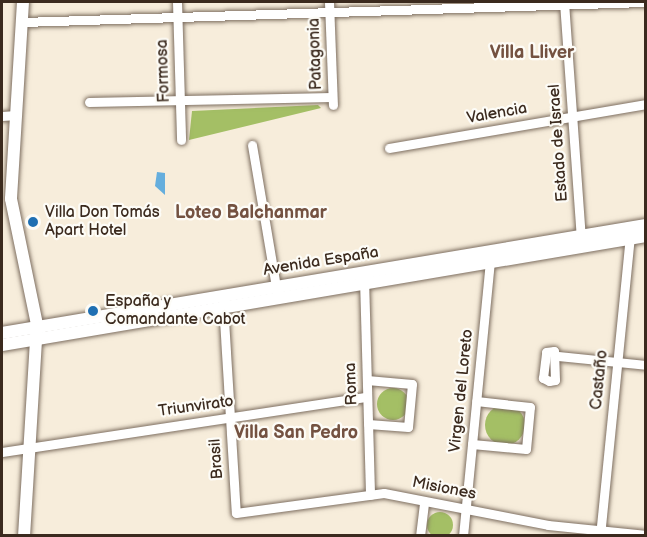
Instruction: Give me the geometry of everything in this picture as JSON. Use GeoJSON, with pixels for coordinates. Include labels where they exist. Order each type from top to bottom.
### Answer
{"type":"FeatureCollection","features":[{"type":"Feature","properties":{"kind":"main road"},"geometry":{"type":"LineString","coordinates":[[23,2],[16,115],[7,205],[36,333],[24,536]]}},
{"type":"Feature","properties":{"kind":"main road","name":"Avenida España"},"geometry":{"type":"LineString","coordinates":[[2,333],[36,333],[490,257],[630,233],[645,225]]}},
{"type":"Feature","properties":{"kind":"main road","name":"Avenida España"},"geometry":{"type":"LineString","coordinates":[[630,233],[645,236]]}},
{"type":"Feature","properties":{"kind":"main road","name":"Avenida España"},"geometry":{"type":"LineString","coordinates":[[2,345],[36,333]]}},
{"type":"Feature","properties":{"kind":"street","name":"Formosa"},"geometry":{"type":"LineString","coordinates":[[177,2],[181,140]]}},
{"type":"Feature","properties":{"kind":"street","name":"Patagonia"},"geometry":{"type":"LineString","coordinates":[[179,102],[332,101],[329,2]]}},
{"type":"Feature","properties":{"kind":"street"},"geometry":{"type":"LineString","coordinates":[[22,22],[645,2]]}},
{"type":"Feature","properties":{"kind":"street","name":"Estado de Israel"},"geometry":{"type":"LineString","coordinates":[[564,3],[581,241]]}},
{"type":"Feature","properties":{"kind":"street"},"geometry":{"type":"LineString","coordinates":[[89,102],[179,102]]}},
{"type":"Feature","properties":{"kind":"street","name":"Valencia"},"geometry":{"type":"LineString","coordinates":[[389,148],[645,104]]}},
{"type":"Feature","properties":{"kind":"street"},"geometry":{"type":"LineString","coordinates":[[2,116],[16,115]]}},
{"type":"Feature","properties":{"kind":"street"},"geometry":{"type":"LineString","coordinates":[[252,145],[277,292]]}},
{"type":"Feature","properties":{"kind":"street","name":"Castaño"},"geometry":{"type":"LineString","coordinates":[[600,533],[630,233]]}},
{"type":"Feature","properties":{"kind":"street","name":"Virgen del Loreto"},"geometry":{"type":"LineString","coordinates":[[463,536],[490,257]]}},
{"type":"Feature","properties":{"kind":"street","name":"Roma"},"geometry":{"type":"LineString","coordinates":[[364,278],[370,495]]}},
{"type":"Feature","properties":{"kind":"street","name":"Brasil"},"geometry":{"type":"LineString","coordinates":[[223,301],[236,513]]}},
{"type":"Feature","properties":{"kind":"street"},"geometry":{"type":"LineString","coordinates":[[558,356],[645,365]]}},
{"type":"Feature","properties":{"kind":"street"},"geometry":{"type":"LineString","coordinates":[[366,380],[412,384],[408,427],[368,424]]}},
{"type":"Feature","properties":{"kind":"street","name":"Triunvirato"},"geometry":{"type":"LineString","coordinates":[[2,452],[367,397]]}},
{"type":"Feature","properties":{"kind":"street"},"geometry":{"type":"LineString","coordinates":[[471,444],[526,449],[530,407],[476,402]]}},
{"type":"Feature","properties":{"kind":"street","name":"Misiones"},"geometry":{"type":"LineString","coordinates":[[236,513],[370,495],[424,501],[600,533],[645,535]]}},
{"type":"Feature","properties":{"kind":"street"},"geometry":{"type":"LineString","coordinates":[[420,536],[424,501]]}},
{"type":"Feature","properties":{"kind":"green space"},"geometry":{"type":"Polygon","coordinates":[[[318,105],[321,108],[189,140],[192,111],[318,105]]]}},
{"type":"Feature","properties":{"kind":"green space"},"geometry":{"type":"Polygon","coordinates":[[[393,388],[405,392],[409,404],[405,416],[393,420],[381,416],[377,404],[381,392],[393,388]]]}},
{"type":"Feature","properties":{"kind":"green space"},"geometry":{"type":"Polygon","coordinates":[[[505,405],[519,411],[525,425],[519,439],[505,445],[491,439],[485,425],[491,411],[505,405]]]}},
{"type":"Feature","properties":{"kind":"green space"},"geometry":{"type":"Polygon","coordinates":[[[440,512],[449,516],[453,525],[449,534],[440,538],[431,534],[427,525],[431,516],[440,512]]]}},
{"type":"Feature","properties":{"kind":"water"},"geometry":{"type":"Polygon","coordinates":[[[157,172],[165,173],[165,195],[155,186],[157,172]]]}},
{"type":"Feature","properties":{"kind":"place","name":"Villa Don Tomás Apart Hotel"},"geometry":{"type":"Point","coordinates":[33,222]}},
{"type":"Feature","properties":{"kind":"place","name":"España y Comandante Cabot"},"geometry":{"type":"Point","coordinates":[93,311]}},
{"type":"Feature","properties":{"kind":"district","name":"Villa Lliver"},"geometry":{"type":"Point","coordinates":[532,53]}},
{"type":"Feature","properties":{"kind":"district","name":"Loteo Balchanmar"},"geometry":{"type":"Point","coordinates":[251,213]}},
{"type":"Feature","properties":{"kind":"district","name":"Villa San Pedro"},"geometry":{"type":"Point","coordinates":[296,433]}}]}
